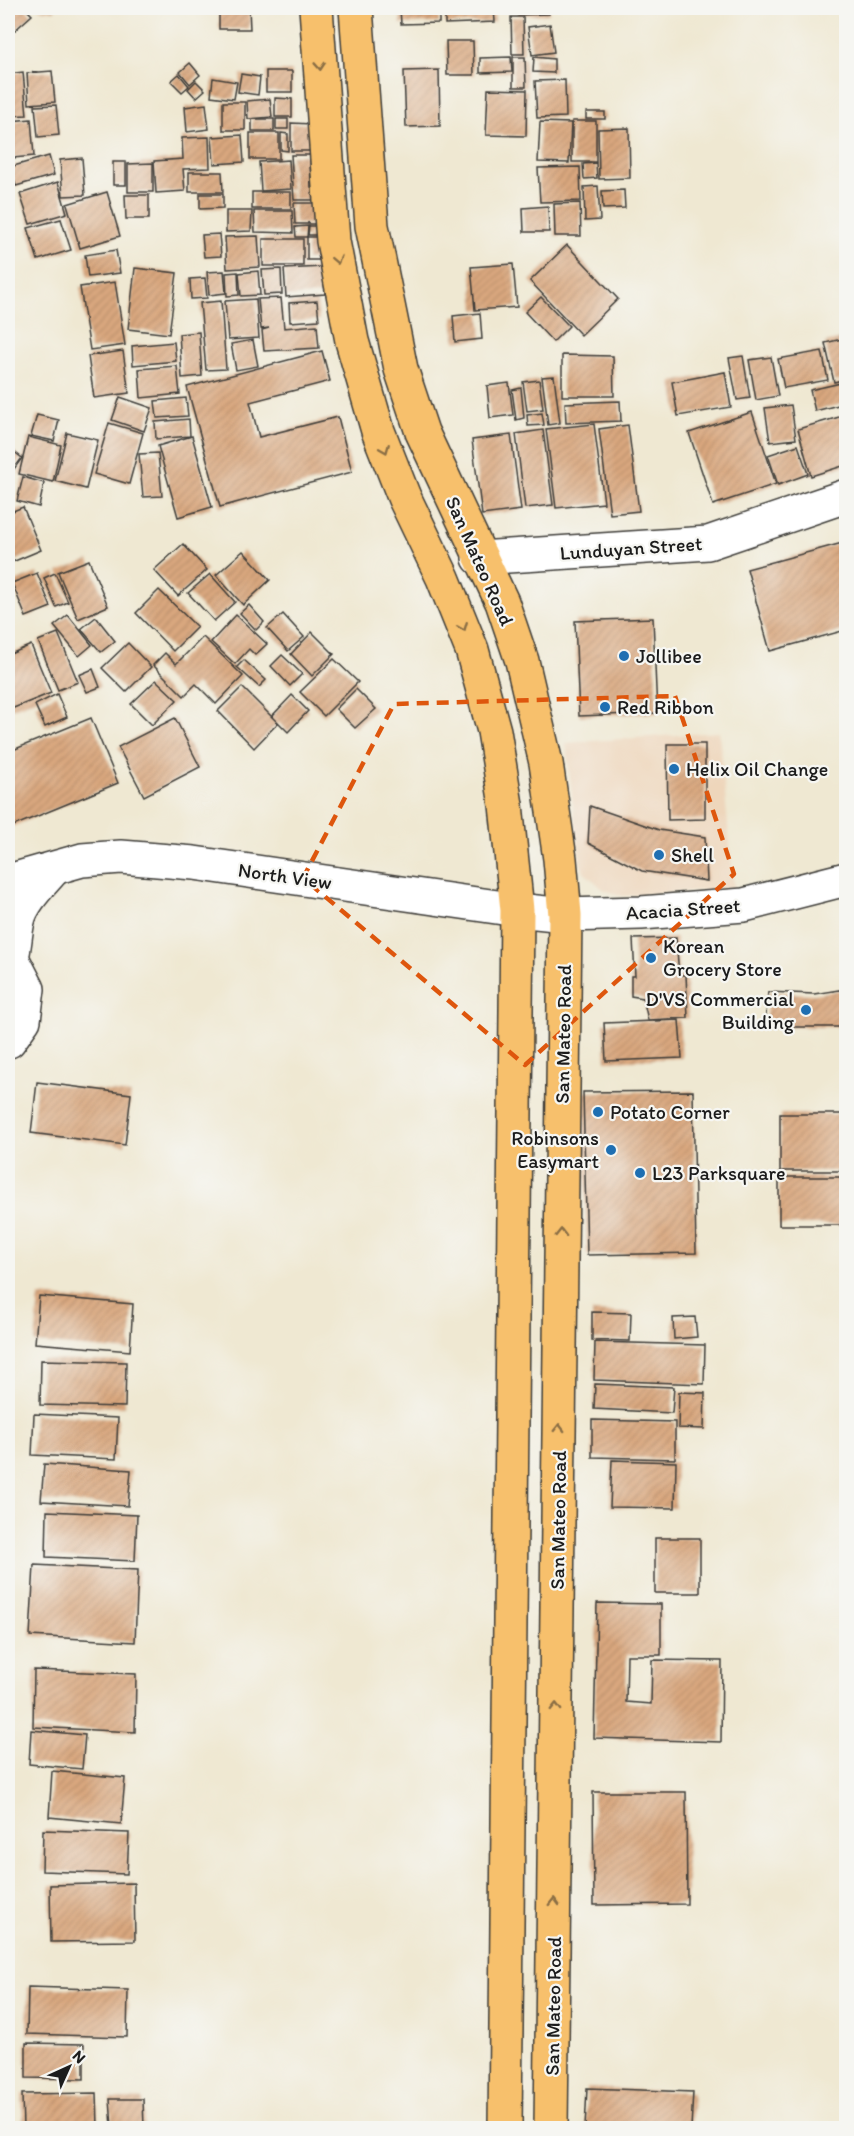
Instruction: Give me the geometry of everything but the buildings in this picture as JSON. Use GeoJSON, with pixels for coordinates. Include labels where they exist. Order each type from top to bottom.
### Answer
{"type":"FeatureCollection","features":[{"type":"Feature","properties":{"kind":"main road","name":"San Mateo Road"},"geometry":{"type":"LineString","coordinates":[[316,8],[333,241],[352,341],[378,431],[472,650],[494,731],[506,805],[517,910],[505,2128]]}},
{"type":"Feature","properties":{"kind":"main road","name":"San Mateo Road"},"geometry":{"type":"LineString","coordinates":[[356,8],[372,226],[401,369],[422,432],[479,558],[502,602],[522,661],[546,763],[560,858],[565,915],[551,2128]]}},
{"type":"Feature","properties":{"kind":"street","name":"Lunduyan Street"},"geometry":{"type":"LineString","coordinates":[[479,558],[708,543],[846,496]]}},
{"type":"Feature","properties":{"kind":"street","name":"North View"},"geometry":{"type":"LineString","coordinates":[[8,881],[82,860],[121,857],[162,860],[517,910]]}},
{"type":"Feature","properties":{"kind":"street"},"geometry":{"type":"LineString","coordinates":[[8,1044],[24,1020],[28,989],[10,966],[13,919],[53,870]]}},
{"type":"Feature","properties":{"kind":"street","name":"Acacia Street"},"geometry":{"type":"LineString","coordinates":[[517,910],[565,915],[641,913],[744,905],[846,879]]}},
{"type":"Feature","properties":{"kind":"highlighted area"},"geometry":{"type":"Polygon","coordinates":[[[675,696],[734,874],[525,1065],[303,878],[394,704],[675,696]]]}},
{"type":"Feature","properties":{"kind":"shaded area"},"geometry":{"type":"Polygon","coordinates":[[[719,732],[734,888],[622,896],[604,890],[584,872],[580,863],[566,743],[719,732]]]}},
{"type":"Feature","properties":{"kind":"place","name":"Jollibee"},"geometry":{"type":"Point","coordinates":[624,656]}},
{"type":"Feature","properties":{"kind":"place","name":"Red Ribbon"},"geometry":{"type":"Point","coordinates":[605,707]}},
{"type":"Feature","properties":{"kind":"place","name":"Helix Oil Change"},"geometry":{"type":"Point","coordinates":[674,769]}},
{"type":"Feature","properties":{"kind":"place","name":"Shell"},"geometry":{"type":"Point","coordinates":[659,855]}},
{"type":"Feature","properties":{"kind":"place","name":"Korean Grocery Store"},"geometry":{"type":"Point","coordinates":[651,958]}},
{"type":"Feature","properties":{"kind":"place","name":"D'VS Commercial Building"},"geometry":{"type":"Point","coordinates":[806,1010]}},
{"type":"Feature","properties":{"kind":"place","name":"Potato Corner"},"geometry":{"type":"Point","coordinates":[598,1112]}},
{"type":"Feature","properties":{"kind":"place","name":"Robinsons Easymart"},"geometry":{"type":"Point","coordinates":[611,1150]}},
{"type":"Feature","properties":{"kind":"place","name":"L23 Parksquare"},"geometry":{"type":"Point","coordinates":[640,1173]}}]}
